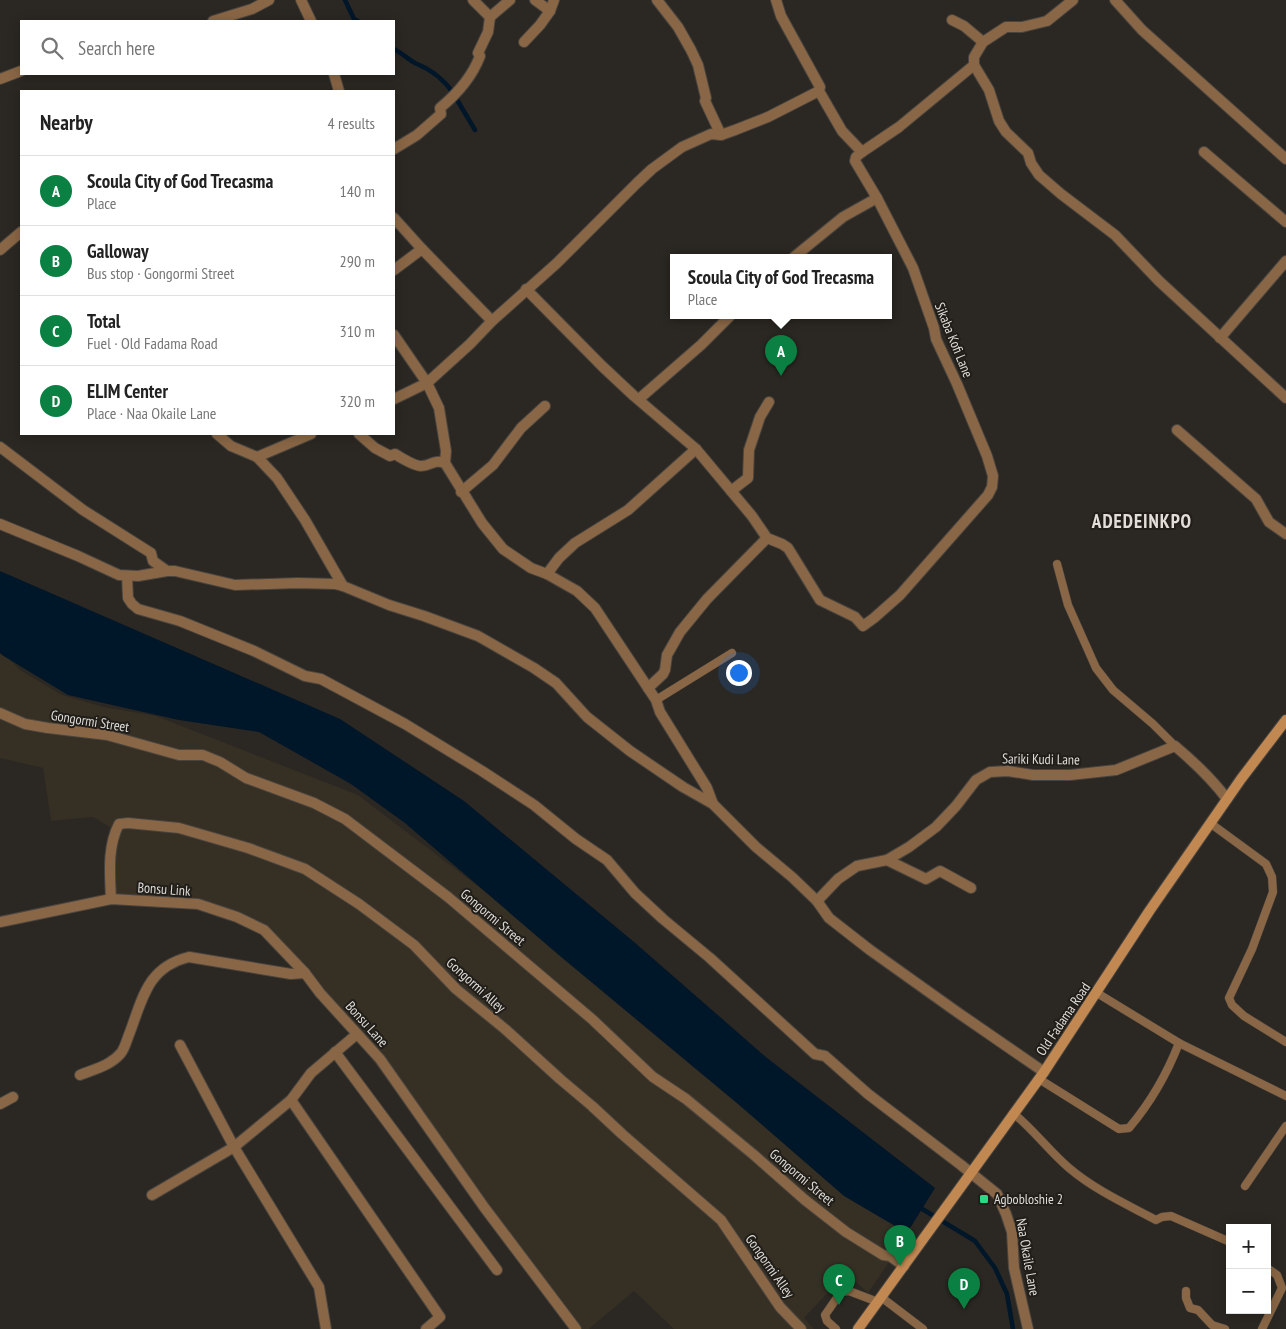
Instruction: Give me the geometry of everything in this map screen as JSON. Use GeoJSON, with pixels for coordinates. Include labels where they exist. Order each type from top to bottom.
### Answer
{"type":"FeatureCollection","features":[{"type":"Feature","properties":{"kind":"street"},"geometry":{"type":"LineString","coordinates":[[216,20],[252,8],[268,0]]}},
{"type":"Feature","properties":{"kind":"street"},"geometry":{"type":"LineString","coordinates":[[300,0],[310,20]]}},
{"type":"Feature","properties":{"kind":"street"},"geometry":{"type":"LineString","coordinates":[[473,0],[490,17]]}},
{"type":"Feature","properties":{"kind":"street"},"geometry":{"type":"LineString","coordinates":[[395,148],[442,114],[440,108],[456,95],[467,81],[480,56],[478,53],[488,32],[490,17],[510,0]]}},
{"type":"Feature","properties":{"kind":"street"},"geometry":{"type":"LineString","coordinates":[[535,0],[550,11]]}},
{"type":"Feature","properties":{"kind":"street"},"geometry":{"type":"LineString","coordinates":[[524,42],[550,11],[554,0]]}},
{"type":"Feature","properties":{"kind":"street"},"geometry":{"type":"LineString","coordinates":[[657,0],[678,27],[698,65],[705,100],[721,135]]}},
{"type":"Feature","properties":{"kind":"street"},"geometry":{"type":"LineString","coordinates":[[776,0],[781,16],[820,87],[819,91],[842,131],[862,152],[899,127],[974,65]]}},
{"type":"Feature","properties":{"kind":"street"},"geometry":{"type":"LineString","coordinates":[[1073,0],[1047,21],[1022,27],[1006,27],[983,42],[974,57],[974,65],[989,90],[999,121],[1006,132],[1028,153],[1031,164],[1038,175],[1115,235],[1159,281],[1286,398]]}},
{"type":"Feature","properties":{"kind":"street"},"geometry":{"type":"LineString","coordinates":[[1115,0],[1142,30],[1286,159]]}},
{"type":"Feature","properties":{"kind":"street"},"geometry":{"type":"LineString","coordinates":[[952,20],[964,26],[983,42]]}},
{"type":"Feature","properties":{"kind":"street"},"geometry":{"type":"LineString","coordinates":[[0,79],[20,71]]}},
{"type":"Feature","properties":{"kind":"street"},"geometry":{"type":"LineString","coordinates":[[334,75],[339,90]]}},
{"type":"Feature","properties":{"kind":"street"},"geometry":{"type":"LineString","coordinates":[[395,399],[427,383],[526,289],[557,263],[652,169],[682,146],[711,134],[721,135],[768,117],[819,91]]}},
{"type":"Feature","properties":{"kind":"street","name":"Sikaba Kofi Lane"},"geometry":{"type":"LineString","coordinates":[[766,538],[788,548],[820,600],[847,612],[863,626],[900,595],[988,495],[992,486],[993,476],[987,456],[936,339],[913,268],[856,161],[856,157],[862,152]]}},
{"type":"Feature","properties":{"kind":"street"},"geometry":{"type":"LineString","coordinates":[[1204,152],[1286,222]]}},
{"type":"Feature","properties":{"kind":"street"},"geometry":{"type":"LineString","coordinates":[[798,254],[843,217],[877,198]]}},
{"type":"Feature","properties":{"kind":"street"},"geometry":{"type":"LineString","coordinates":[[395,219],[492,321]]}},
{"type":"Feature","properties":{"kind":"street"},"geometry":{"type":"LineString","coordinates":[[0,250],[20,236]]}},
{"type":"Feature","properties":{"kind":"street"},"geometry":{"type":"LineString","coordinates":[[395,269],[422,249]]}},
{"type":"Feature","properties":{"kind":"street"},"geometry":{"type":"LineString","coordinates":[[1220,338],[1286,261]]}},
{"type":"Feature","properties":{"kind":"street"},"geometry":{"type":"LineString","coordinates":[[526,289],[602,366],[696,449],[752,516],[766,538],[707,599],[680,632],[667,655],[663,674],[648,688]]}},
{"type":"Feature","properties":{"kind":"street"},"geometry":{"type":"LineString","coordinates":[[639,399],[701,345],[727,319]]}},
{"type":"Feature","properties":{"kind":"street"},"geometry":{"type":"LineString","coordinates":[[395,337],[427,383],[440,408],[446,451],[445,463],[461,492],[482,523],[503,549],[531,568],[577,590],[595,608],[656,700],[660,712],[706,788],[713,804]]}},
{"type":"Feature","properties":{"kind":"street"},"geometry":{"type":"LineString","coordinates":[[731,490],[748,478],[749,450],[760,417],[769,402]]}},
{"type":"Feature","properties":{"kind":"street"},"geometry":{"type":"LineString","coordinates":[[461,492],[493,465],[522,428],[545,406]]}},
{"type":"Feature","properties":{"kind":"street"},"geometry":{"type":"LineString","coordinates":[[1177,430],[1256,499],[1269,522],[1286,534]]}},
{"type":"Feature","properties":{"kind":"street"},"geometry":{"type":"LineString","coordinates":[[218,435],[231,446],[257,457],[277,478],[305,520],[343,586]]}},
{"type":"Feature","properties":{"kind":"street"},"geometry":{"type":"LineString","coordinates":[[257,457],[309,435]]}},
{"type":"Feature","properties":{"kind":"street"},"geometry":{"type":"LineString","coordinates":[[360,435],[375,448],[390,456],[395,454],[408,462],[421,466],[438,460],[445,463]]}},
{"type":"Feature","properties":{"kind":"street"},"geometry":{"type":"LineString","coordinates":[[0,447],[83,510],[151,553],[153,561],[167,571]]}},
{"type":"Feature","properties":{"kind":"street"},"geometry":{"type":"LineString","coordinates":[[547,574],[559,558],[575,543],[628,510],[696,449]]}},
{"type":"Feature","properties":{"kind":"street"},"geometry":{"type":"LineString","coordinates":[[0,524],[119,575],[138,576],[175,571],[235,585],[335,584],[478,636],[556,683],[587,717],[630,751],[683,787],[713,804],[817,901],[829,918],[1042,1076]]}},
{"type":"Feature","properties":{"kind":"street","name":"Naa Okaile Lane"},"geometry":{"type":"LineString","coordinates":[[127,576],[128,598],[138,608],[180,620],[254,650],[305,676],[321,679],[405,724],[534,805],[576,839],[607,860],[635,893],[815,1054],[825,1056],[868,1094],[997,1194],[1012,1232],[1014,1268],[1028,1329]]}},
{"type":"Feature","properties":{"kind":"street","name":"Gongormi Street"},"geometry":{"type":"LineString","coordinates":[[0,712],[25,724],[107,735],[179,755],[203,755],[220,762],[246,778],[314,803],[345,819],[448,897],[593,1020],[653,1076],[686,1099],[805,1200],[846,1232],[882,1255],[890,1256],[904,1266]]}},
{"type":"Feature","properties":{"kind":"street","name":"Old Fadama Road"},"geometry":{"type":"LineString","coordinates":[[858,1329],[948,1207],[1013,1113],[1042,1076],[1150,910],[1227,799],[1286,720]]}},
{"type":"Feature","properties":{"kind":"street"},"geometry":{"type":"LineString","coordinates":[[1175,746],[1194,762],[1227,799]]}},
{"type":"Feature","properties":{"kind":"street","name":"Sariki Kudi Lane"},"geometry":{"type":"LineString","coordinates":[[817,901],[838,879],[857,866],[887,860],[909,847],[936,827],[956,806],[976,780],[990,772],[1008,771],[1033,775],[1070,775],[1116,770],[1175,746]]}},
{"type":"Feature","properties":{"kind":"street","name":"Gongormi Alley"},"geometry":{"type":"LineString","coordinates":[[111,899],[109,864],[115,832],[119,824],[128,823],[179,828],[248,848],[305,869],[359,904],[414,945],[456,989],[721,1220],[780,1307],[801,1329]]}},
{"type":"Feature","properties":{"kind":"street"},"geometry":{"type":"LineString","coordinates":[[887,860],[926,879],[940,871],[971,888]]}},
{"type":"Feature","properties":{"kind":"street","name":"Bonsu Link"},"geometry":{"type":"LineString","coordinates":[[0,922],[111,899],[198,904],[237,917],[264,930],[305,973]]}},
{"type":"Feature","properties":{"kind":"street"},"geometry":{"type":"LineString","coordinates":[[80,1075],[111,1063],[122,1052],[146,988],[162,969],[174,960],[189,956],[291,974],[305,973]]}},
{"type":"Feature","properties":{"kind":"street","name":"Bonsu Lane"},"geometry":{"type":"LineString","coordinates":[[305,973],[320,993],[380,1059],[484,1207],[576,1329]]}},
{"type":"Feature","properties":{"kind":"street"},"geometry":{"type":"LineString","coordinates":[[152,1195],[234,1147],[291,1100],[311,1073],[357,1034]]}},
{"type":"Feature","properties":{"kind":"street"},"geometry":{"type":"LineString","coordinates":[[180,1045],[234,1147],[319,1287],[326,1329]]}},
{"type":"Feature","properties":{"kind":"street"},"geometry":{"type":"LineString","coordinates":[[335,1052],[497,1270]]}},
{"type":"Feature","properties":{"kind":"street"},"geometry":{"type":"LineString","coordinates":[[0,1104],[13,1097]]}},
{"type":"Feature","properties":{"kind":"street"},"geometry":{"type":"LineString","coordinates":[[291,1100],[440,1317],[426,1329]]}},
{"type":"Feature","properties":{"kind":"lane"},"geometry":{"type":"LineString","coordinates":[[1057,564],[1068,605],[1096,668],[1114,690],[1175,746]]}},
{"type":"Feature","properties":{"kind":"lane"},"geometry":{"type":"LineString","coordinates":[[656,700],[732,654]]}},
{"type":"Feature","properties":{"kind":"lane"},"geometry":{"type":"LineString","coordinates":[[1210,823],[1266,864],[1272,877],[1273,892],[1252,949],[1229,998],[1232,1006],[1244,1016],[1286,1042]]}},
{"type":"Feature","properties":{"kind":"lane"},"geometry":{"type":"LineString","coordinates":[[1097,993],[1179,1043],[1286,1096]]}},
{"type":"Feature","properties":{"kind":"lane"},"geometry":{"type":"LineString","coordinates":[[1042,1076],[1119,1129],[1129,1128],[1160,1084],[1179,1043]]}},
{"type":"Feature","properties":{"kind":"lane"},"geometry":{"type":"LineString","coordinates":[[1013,1113],[1028,1125],[1068,1167],[1095,1188],[1156,1220],[1162,1216],[1171,1216],[1226,1240]]}},
{"type":"Feature","properties":{"kind":"lane"},"geometry":{"type":"LineString","coordinates":[[1245,1186],[1286,1126]]}},
{"type":"Feature","properties":{"kind":"lane"},"geometry":{"type":"LineString","coordinates":[[1262,1329],[1282,1288],[1277,1275],[1268,1269]]}},
{"type":"Feature","properties":{"kind":"lane"},"geometry":{"type":"LineString","coordinates":[[836,1329],[826,1322],[825,1315],[841,1292],[849,1291],[880,1299],[923,1329]]}},
{"type":"Feature","properties":{"kind":"lane"},"geometry":{"type":"LineString","coordinates":[[1186,1291],[1186,1298],[1190,1308],[1198,1310],[1212,1325],[1225,1329]]}},
{"type":"Feature","properties":{"kind":"shaded area"},"geometry":{"type":"Polygon","coordinates":[[[0,650],[20,670],[62,695],[104,707],[156,716],[358,795],[541,934],[730,1092],[912,1228],[868,1293],[846,1273],[804,1318],[814,1329],[674,1329],[634,1291],[589,1329],[576,1329],[320,991],[261,934],[191,903],[111,895],[106,866],[110,827],[93,817],[51,821],[43,768],[0,758],[0,650]]]}},
{"type":"Feature","properties":{"kind":"water"},"geometry":{"type":"Polygon","coordinates":[[[0,571],[340,719],[464,801],[634,942],[767,1058],[935,1188],[907,1233],[844,1196],[405,823],[351,784],[259,732],[179,720],[68,695],[2,655],[0,653],[0,571]]]}},
{"type":"Feature","properties":{"kind":"waterway"},"geometry":{"type":"LineString","coordinates":[[345,0],[356,20]]}},
{"type":"Feature","properties":{"kind":"waterway"},"geometry":{"type":"LineString","coordinates":[[395,50],[433,73],[454,94]]}},
{"type":"Feature","properties":{"kind":"waterway"},"geometry":{"type":"LineString","coordinates":[[456,98],[475,130]]}},
{"type":"Feature","properties":{"kind":"waterway"},"geometry":{"type":"LineString","coordinates":[[919,1207],[975,1241],[995,1268],[1007,1294],[1013,1329]]}},
{"type":"Feature","properties":{"kind":"place","name":"Scoula City of God Trecasma"},"geometry":{"type":"Point","coordinates":[781,376]}},
{"type":"Feature","properties":{"kind":"place","name":"Agbobloshie 2"},"geometry":{"type":"Point","coordinates":[984,1199]}},
{"type":"Feature","properties":{"kind":"place","name":"Galloway"},"geometry":{"type":"Point","coordinates":[900,1266]}},
{"type":"Feature","properties":{"kind":"place","name":"Total"},"geometry":{"type":"Point","coordinates":[839,1305]}},
{"type":"Feature","properties":{"kind":"place","name":"ELIM Center"},"geometry":{"type":"Point","coordinates":[964,1309]}},
{"type":"Feature","properties":{"kind":"district","name":"ADEDEINKPO"},"geometry":{"type":"Point","coordinates":[1142,521]}}]}
